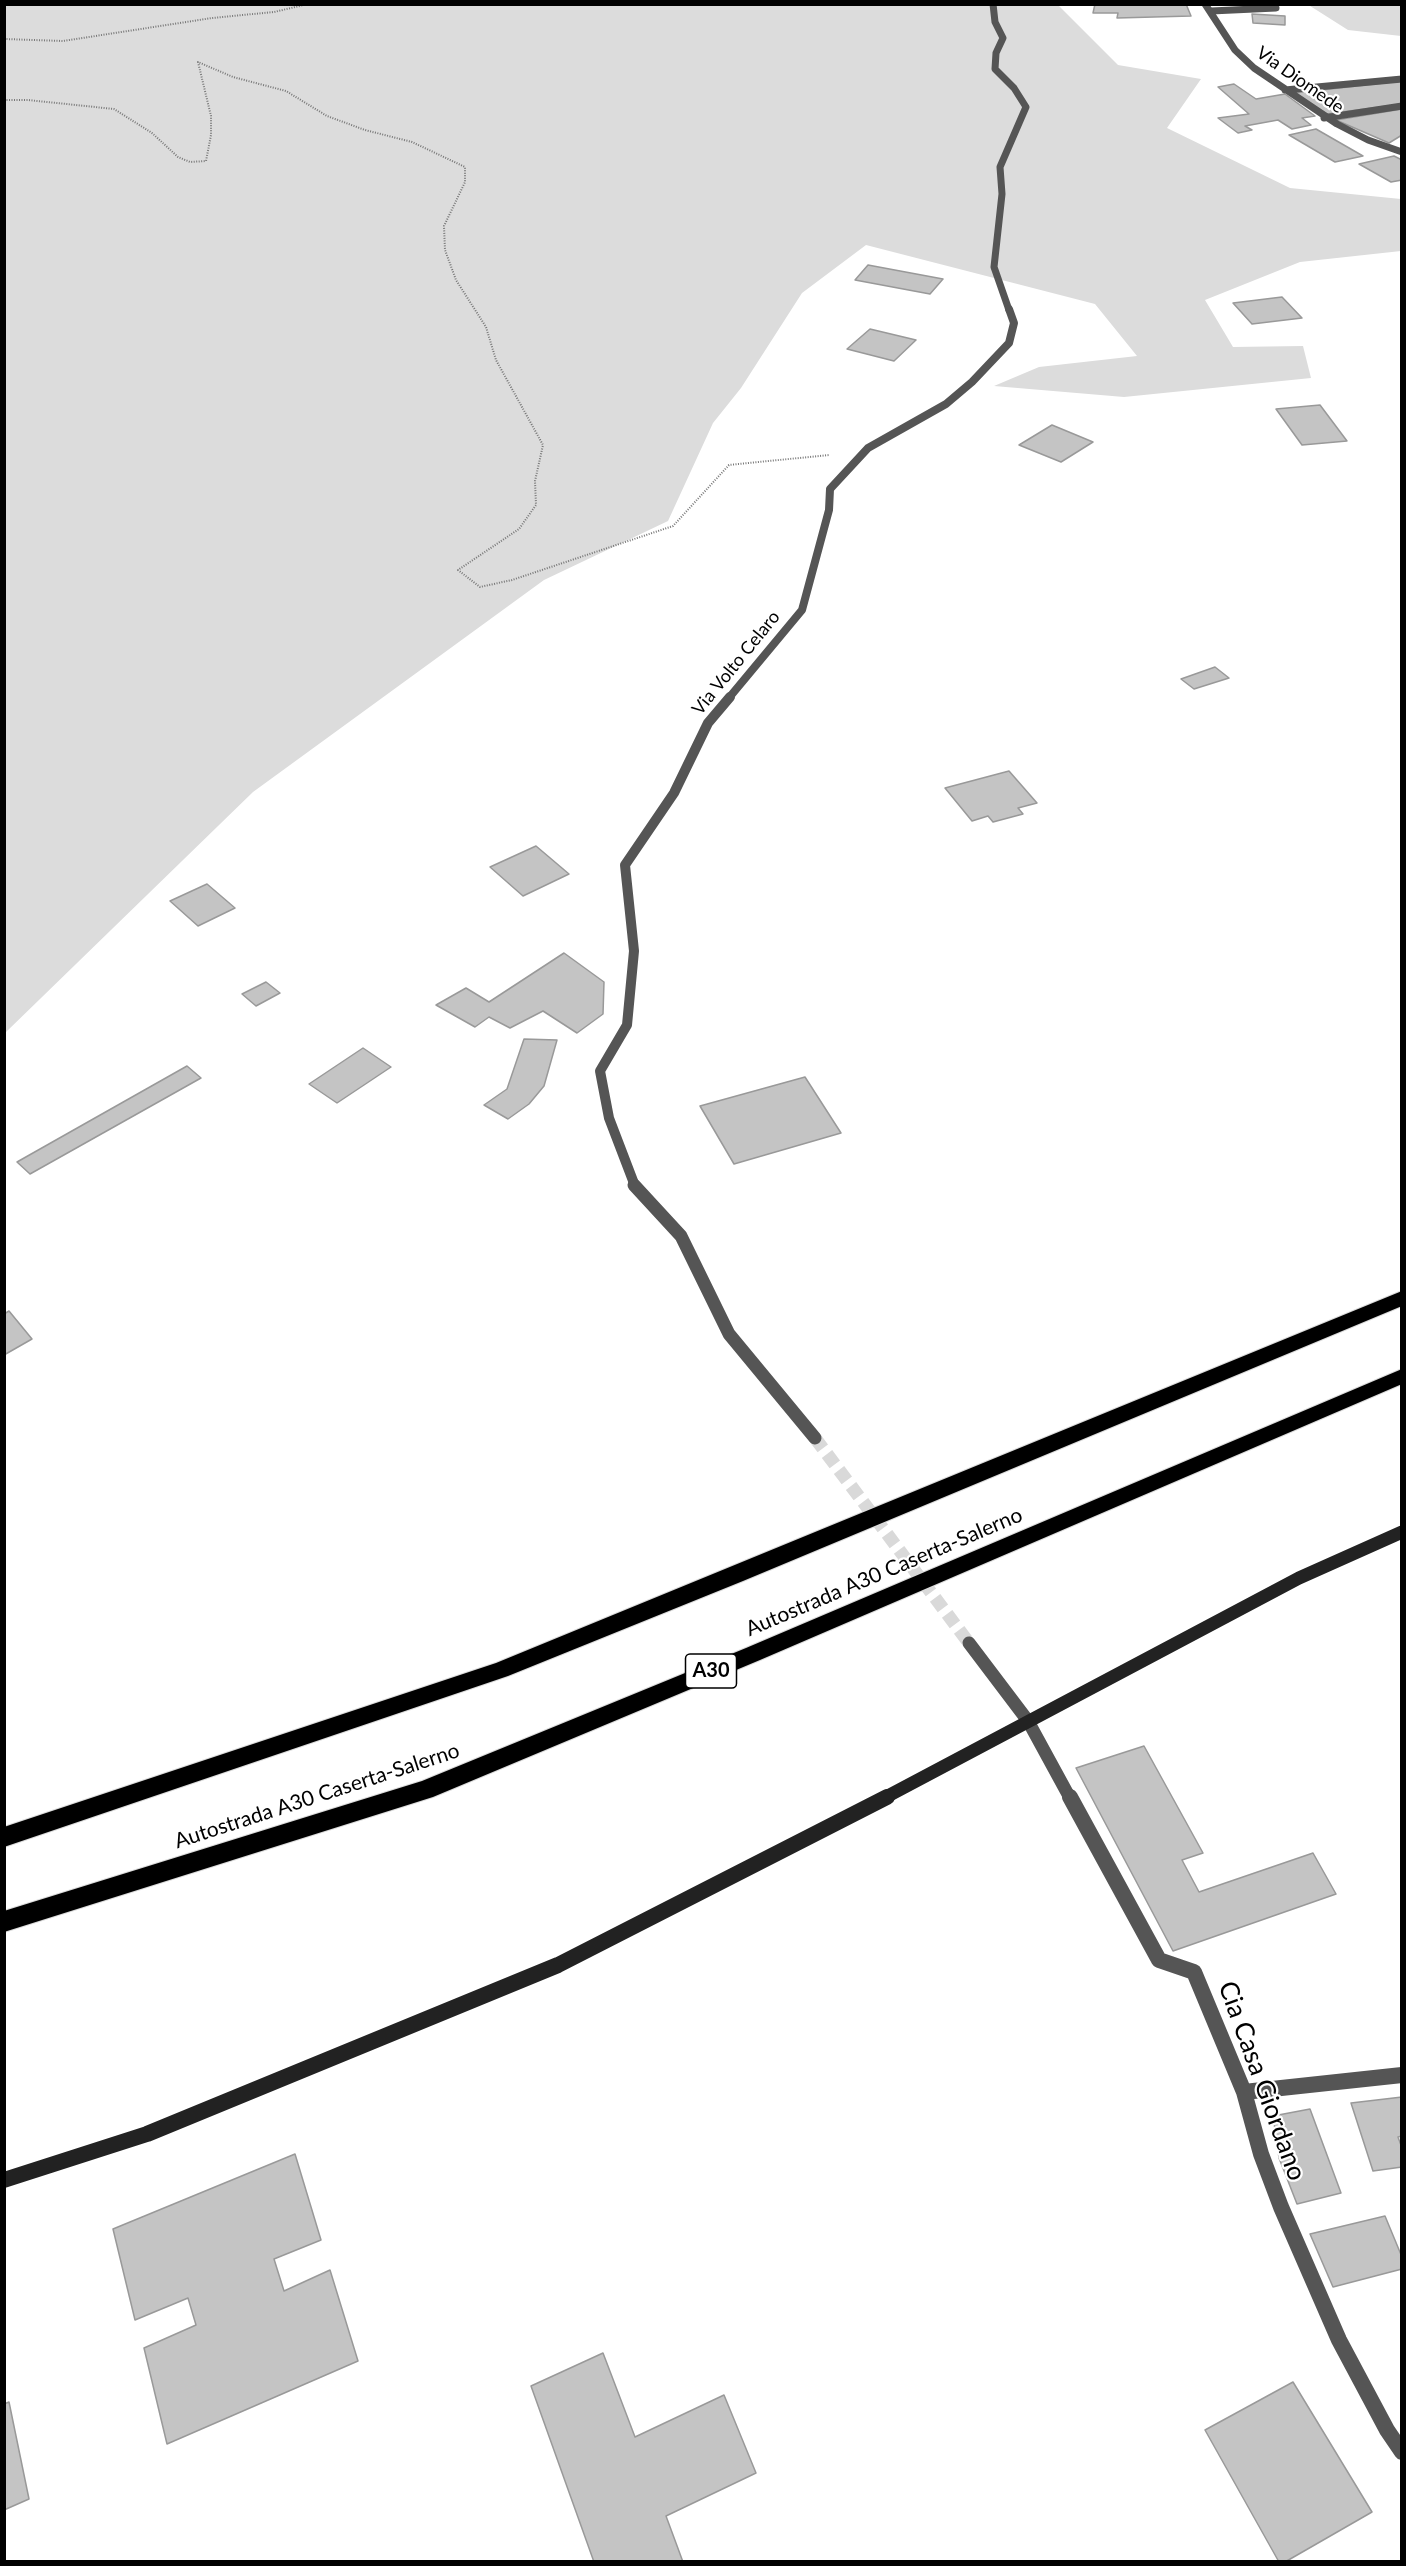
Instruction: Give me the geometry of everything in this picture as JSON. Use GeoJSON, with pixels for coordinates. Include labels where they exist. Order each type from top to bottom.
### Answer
{"type":"FeatureCollection","features":[{"type":"Feature","properties":{"kind":"highway"},"geometry":{"type":"LineString","coordinates":[[4,1837],[501,1670],[1401,1298]]}},
{"type":"Feature","properties":{"kind":"highway","name":"Autostrada A30 Caserta-Salerno"},"geometry":{"type":"LineString","coordinates":[[4,1922],[425,1790],[753,1654],[1401,1376]]}},
{"type":"Feature","properties":{"kind":"main road"},"geometry":{"type":"LineString","coordinates":[[4,2180],[147,2134],[558,1965],[860,1811],[1299,1578],[1401,1532]]}},
{"type":"Feature","properties":{"kind":"street","name":"Via Volto Celaro"},"geometry":{"type":"LineString","coordinates":[[815,1438],[729,1334],[681,1236],[635,1187],[609,1118],[600,1071],[627,1025],[634,951],[625,865],[674,794],[708,723],[802,610],[829,510],[830,489],[868,448],[946,404],[972,382],[1009,343],[1014,323],[994,267],[1002,194],[1000,167],[1026,107],[1014,88],[995,69],[996,53],[1003,38],[995,22],[993,4]]}},
{"type":"Feature","properties":{"kind":"street","name":"Via Diomede"},"geometry":{"type":"LineString","coordinates":[[1205,4],[1222,33],[1242,58],[1324,118],[1357,136],[1401,152]]}},
{"type":"Feature","properties":{"kind":"street"},"geometry":{"type":"LineString","coordinates":[[1211,11],[1276,8]]}},
{"type":"Feature","properties":{"kind":"street"},"geometry":{"type":"LineString","coordinates":[[1285,90],[1401,79]]}},
{"type":"Feature","properties":{"kind":"street"},"geometry":{"type":"LineString","coordinates":[[1324,118],[1401,106]]}},
{"type":"Feature","properties":{"kind":"street"},"geometry":{"type":"LineString","coordinates":[[969,1644],[1028,1721]]}},
{"type":"Feature","properties":{"kind":"street","name":"Cia Casa Giordano"},"geometry":{"type":"LineString","coordinates":[[1028,1721],[1159,1960],[1194,1972],[1244,2092],[1261,2154],[1285,2217],[1339,2340],[1401,2452]]}},
{"type":"Feature","properties":{"kind":"street"},"geometry":{"type":"LineString","coordinates":[[1244,2092],[1401,2075]]}},
{"type":"Feature","properties":{"kind":"path"},"geometry":{"type":"LineString","coordinates":[[4,39],[63,41],[202,20],[274,12],[308,4]]}},
{"type":"Feature","properties":{"kind":"path"},"geometry":{"type":"LineString","coordinates":[[4,100],[28,100],[114,109],[152,133],[178,158],[190,162],[206,161],[211,145],[210,108],[207,91],[197,70],[198,62],[233,77],[286,91],[327,116],[365,130],[412,142],[465,167],[465,182],[444,226],[445,250],[456,280],[486,327],[496,360],[543,445],[535,481],[536,505],[519,530],[458,570],[480,587],[512,580],[673,526],[729,465],[802,460],[868,448]]}},
{"type":"Feature","properties":{"kind":"shaded area"},"geometry":{"type":"Polygon","coordinates":[[[1307,4],[1401,5],[1401,36],[1348,30],[1307,4]]]}},
{"type":"Feature","properties":{"kind":"shaded area"},"geometry":{"type":"Polygon","coordinates":[[[5,5],[1058,5],[1118,65],[1201,79],[1167,128],[1290,188],[1401,199],[1401,251],[1300,262],[1205,300],[1233,347],[1303,346],[1311,378],[1124,397],[994,386],[1039,367],[1137,356],[1095,304],[866,245],[802,293],[741,388],[713,423],[668,521],[544,580],[253,792],[5,1033],[5,5]]]}},
{"type":"Feature","properties":{"kind":"building"},"geometry":{"type":"Polygon","coordinates":[[[1095,4],[1186,4],[1191,16],[1117,18],[1118,13],[1093,13],[1095,4]]]}},
{"type":"Feature","properties":{"kind":"building"},"geometry":{"type":"Polygon","coordinates":[[[1252,14],[1285,16],[1285,25],[1253,23],[1252,14]]]}},
{"type":"Feature","properties":{"kind":"building"},"geometry":{"type":"Polygon","coordinates":[[[1402,81],[1402,104],[1327,114],[1294,93],[1402,81]]]}},
{"type":"Feature","properties":{"kind":"building"},"geometry":{"type":"Polygon","coordinates":[[[1234,84],[1256,99],[1285,94],[1315,116],[1302,118],[1311,125],[1292,129],[1278,120],[1245,126],[1252,130],[1238,133],[1218,118],[1249,114],[1218,87],[1234,84]]]}},
{"type":"Feature","properties":{"kind":"building"},"geometry":{"type":"Polygon","coordinates":[[[1402,109],[1402,135],[1389,143],[1336,120],[1402,109]]]}},
{"type":"Feature","properties":{"kind":"building"},"geometry":{"type":"Polygon","coordinates":[[[1316,129],[1363,156],[1335,162],[1289,135],[1316,129]]]}},
{"type":"Feature","properties":{"kind":"building"},"geometry":{"type":"Polygon","coordinates":[[[1394,156],[1402,160],[1402,180],[1391,182],[1359,164],[1394,156]]]}},
{"type":"Feature","properties":{"kind":"building"},"geometry":{"type":"Polygon","coordinates":[[[868,265],[943,279],[930,294],[855,280],[868,265]]]}},
{"type":"Feature","properties":{"kind":"building"},"geometry":{"type":"Polygon","coordinates":[[[1282,297],[1302,318],[1252,324],[1233,303],[1282,297]]]}},
{"type":"Feature","properties":{"kind":"building"},"geometry":{"type":"Polygon","coordinates":[[[870,329],[916,340],[894,361],[847,349],[870,329]]]}},
{"type":"Feature","properties":{"kind":"building"},"geometry":{"type":"Polygon","coordinates":[[[1320,405],[1347,441],[1302,445],[1276,409],[1320,405]]]}},
{"type":"Feature","properties":{"kind":"building"},"geometry":{"type":"Polygon","coordinates":[[[1052,425],[1093,442],[1061,462],[1019,445],[1052,425]]]}},
{"type":"Feature","properties":{"kind":"building"},"geometry":{"type":"Polygon","coordinates":[[[1215,667],[1229,678],[1194,689],[1181,679],[1215,667]]]}},
{"type":"Feature","properties":{"kind":"building"},"geometry":{"type":"Polygon","coordinates":[[[1009,771],[1037,803],[1018,808],[1023,814],[993,822],[988,816],[972,821],[945,788],[1009,771]]]}},
{"type":"Feature","properties":{"kind":"building"},"geometry":{"type":"Polygon","coordinates":[[[536,846],[569,874],[523,896],[490,867],[536,846]]]}},
{"type":"Feature","properties":{"kind":"building"},"geometry":{"type":"Polygon","coordinates":[[[207,884],[235,908],[198,926],[170,901],[207,884]]]}},
{"type":"Feature","properties":{"kind":"building"},"geometry":{"type":"Polygon","coordinates":[[[564,953],[604,982],[603,1014],[577,1033],[543,1011],[510,1028],[489,1017],[475,1027],[436,1005],[466,988],[489,1002],[564,953]]]}},
{"type":"Feature","properties":{"kind":"building"},"geometry":{"type":"Polygon","coordinates":[[[266,982],[280,993],[256,1006],[242,994],[266,982]]]}},
{"type":"Feature","properties":{"kind":"building"},"geometry":{"type":"Polygon","coordinates":[[[524,1039],[557,1040],[544,1086],[529,1104],[508,1119],[484,1105],[507,1089],[524,1039]]]}},
{"type":"Feature","properties":{"kind":"building"},"geometry":{"type":"Polygon","coordinates":[[[363,1048],[391,1067],[337,1103],[309,1084],[363,1048]]]}},
{"type":"Feature","properties":{"kind":"building"},"geometry":{"type":"Polygon","coordinates":[[[187,1066],[201,1078],[30,1174],[17,1162],[187,1066]]]}},
{"type":"Feature","properties":{"kind":"building"},"geometry":{"type":"Polygon","coordinates":[[[805,1077],[841,1133],[734,1164],[700,1106],[805,1077]]]}},
{"type":"Feature","properties":{"kind":"building"},"geometry":{"type":"Polygon","coordinates":[[[9,1311],[32,1339],[4,1355],[4,1314],[9,1311]]]}},
{"type":"Feature","properties":{"kind":"building"},"geometry":{"type":"Polygon","coordinates":[[[1144,1746],[1203,1853],[1182,1860],[1199,1892],[1313,1853],[1336,1894],[1173,1951],[1076,1768],[1144,1746]]]}},
{"type":"Feature","properties":{"kind":"building"},"geometry":{"type":"Polygon","coordinates":[[[1402,2097],[1402,2136],[1398,2137],[1402,2148],[1402,2167],[1373,2171],[1351,2103],[1402,2097]]]}},
{"type":"Feature","properties":{"kind":"building"},"geometry":{"type":"Polygon","coordinates":[[[1310,2109],[1341,2193],[1297,2204],[1279,2158],[1273,2116],[1310,2109]]]}},
{"type":"Feature","properties":{"kind":"building"},"geometry":{"type":"Polygon","coordinates":[[[295,2154],[321,2240],[274,2259],[284,2291],[330,2270],[358,2361],[167,2444],[144,2348],[196,2325],[188,2298],[135,2320],[113,2229],[295,2154]]]}},
{"type":"Feature","properties":{"kind":"building"},"geometry":{"type":"Polygon","coordinates":[[[1385,2216],[1402,2257],[1402,2269],[1333,2287],[1310,2234],[1385,2216]]]}},
{"type":"Feature","properties":{"kind":"building"},"geometry":{"type":"Polygon","coordinates":[[[603,2353],[635,2437],[724,2395],[756,2473],[666,2516],[683,2562],[594,2562],[531,2386],[603,2353]]]}},
{"type":"Feature","properties":{"kind":"building"},"geometry":{"type":"Polygon","coordinates":[[[1293,2382],[1372,2512],[1285,2562],[1279,2562],[1205,2430],[1293,2382]]]}},
{"type":"Feature","properties":{"kind":"building"},"geometry":{"type":"Polygon","coordinates":[[[9,2402],[29,2499],[4,2510],[4,2404],[9,2402]]]}},
{"type":"Feature","properties":{"kind":"tunnel"},"geometry":{"type":"LineString","coordinates":[[815,1438],[969,1643]]}}]}
